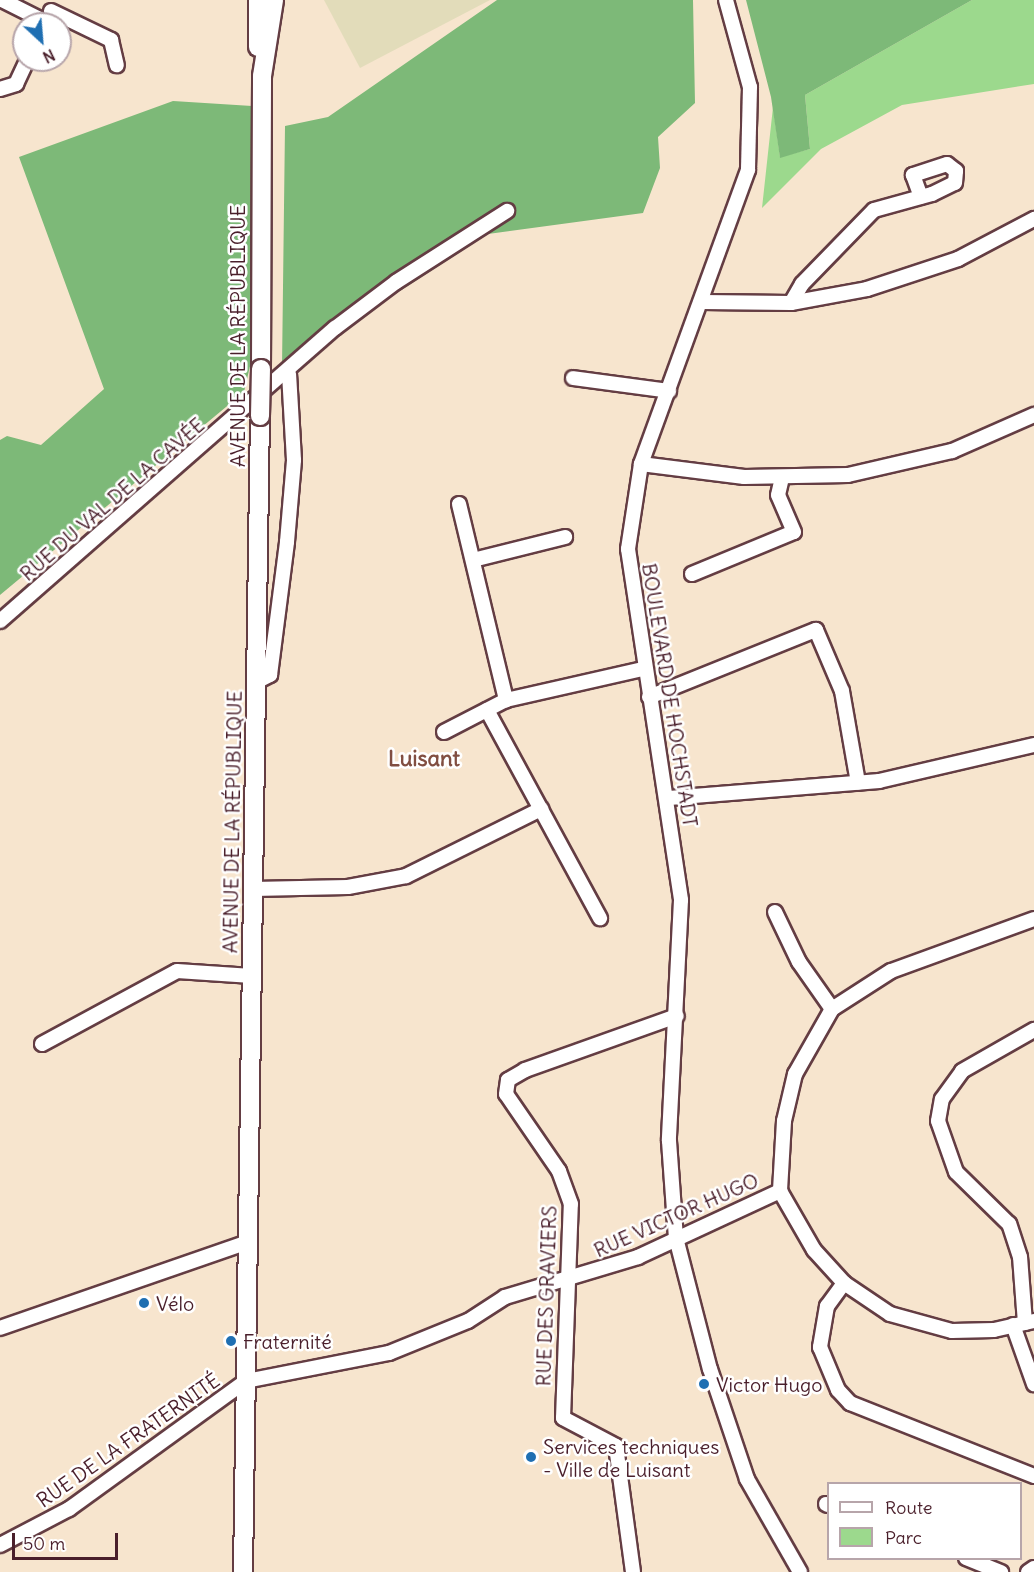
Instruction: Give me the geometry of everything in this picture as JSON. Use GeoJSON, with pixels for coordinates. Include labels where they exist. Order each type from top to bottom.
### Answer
{"type":"FeatureCollection","features":[{"type":"Feature","properties":{"kind":"main road","name":"AVENUE DE LA RÉPUBLIQUE"},"geometry":{"type":"LineString","coordinates":[[243,1572],[261,369],[262,72],[258,0]]}},
{"type":"Feature","properties":{"kind":"main road","name":"AVENUE DE LA RÉPUBLIQUE"},"geometry":{"type":"LineString","coordinates":[[262,72],[274,0]]}},
{"type":"Feature","properties":{"kind":"street"},"geometry":{"type":"LineString","coordinates":[[2,0],[43,12]]}},
{"type":"Feature","properties":{"kind":"street","name":"BOULEVARD DE HOCHSTADT"},"geometry":{"type":"LineString","coordinates":[[726,0],[750,87],[747,170],[703,302],[641,464],[628,549],[642,669],[669,798],[681,900],[669,1141],[676,1238],[710,1369],[747,1479],[800,1572]]}},
{"type":"Feature","properties":{"kind":"street"},"geometry":{"type":"LineString","coordinates":[[72,23],[111,40],[117,65]]}},
{"type":"Feature","properties":{"kind":"street"},"geometry":{"type":"LineString","coordinates":[[0,89],[15,84],[21,72]]}},
{"type":"Feature","properties":{"kind":"street"},"geometry":{"type":"LineString","coordinates":[[791,303],[802,284],[874,210],[921,197]]}},
{"type":"Feature","properties":{"kind":"street","name":"RUE DU VAL DE LA CAVÉE"},"geometry":{"type":"LineString","coordinates":[[0,621],[289,374],[335,328],[396,282],[507,211]]}},
{"type":"Feature","properties":{"kind":"street"},"geometry":{"type":"LineString","coordinates":[[703,302],[791,303],[909,278],[1034,219]]}},
{"type":"Feature","properties":{"kind":"street"},"geometry":{"type":"LineString","coordinates":[[256,682],[270,675],[286,542],[294,460],[289,374]]}},
{"type":"Feature","properties":{"kind":"street"},"geometry":{"type":"LineString","coordinates":[[573,378],[669,391]]}},
{"type":"Feature","properties":{"kind":"street"},"geometry":{"type":"LineString","coordinates":[[641,464],[782,478],[899,465],[952,451],[1034,415]]}},
{"type":"Feature","properties":{"kind":"street"},"geometry":{"type":"LineString","coordinates":[[692,574],[794,532],[778,495],[782,478]]}},
{"type":"Feature","properties":{"kind":"street"},"geometry":{"type":"LineString","coordinates":[[459,504],[506,700]]}},
{"type":"Feature","properties":{"kind":"street"},"geometry":{"type":"LineString","coordinates":[[473,560],[565,537]]}},
{"type":"Feature","properties":{"kind":"street"},"geometry":{"type":"LineString","coordinates":[[649,696],[816,630],[842,692],[858,783]]}},
{"type":"Feature","properties":{"kind":"street"},"geometry":{"type":"LineString","coordinates":[[444,732],[506,700],[642,669]]}},
{"type":"Feature","properties":{"kind":"street"},"geometry":{"type":"LineString","coordinates":[[487,710],[600,918]]}},
{"type":"Feature","properties":{"kind":"street"},"geometry":{"type":"LineString","coordinates":[[669,798],[858,783],[1034,745]]}},
{"type":"Feature","properties":{"kind":"street"},"geometry":{"type":"LineString","coordinates":[[253,889],[348,888],[406,876],[541,809]]}},
{"type":"Feature","properties":{"kind":"street"},"geometry":{"type":"LineString","coordinates":[[775,912],[799,962],[832,1009]]}},
{"type":"Feature","properties":{"kind":"street"},"geometry":{"type":"LineString","coordinates":[[1024,1323],[952,1331],[890,1314],[844,1283],[814,1250],[780,1191],[784,1121],[795,1074],[832,1009],[891,971],[1034,919]]}},
{"type":"Feature","properties":{"kind":"street"},"geometry":{"type":"LineString","coordinates":[[42,1044],[177,971],[252,976]]}},
{"type":"Feature","properties":{"kind":"street","name":"RUE DES GRAVIERS"},"geometry":{"type":"LineString","coordinates":[[633,1572],[616,1446],[563,1418],[566,1282],[571,1204],[560,1171],[506,1094],[508,1080],[677,1016]]}},
{"type":"Feature","properties":{"kind":"street"},"geometry":{"type":"LineString","coordinates":[[1034,1030],[962,1071],[942,1099],[938,1121],[956,1172],[1009,1224],[1020,1257],[1024,1323],[1034,1384]]}},
{"type":"Feature","properties":{"kind":"street","name":"RUE VICTOR HUGO"},"geometry":{"type":"LineString","coordinates":[[246,1382],[389,1353],[468,1321],[505,1297],[566,1282],[676,1238],[780,1191]]}},
{"type":"Feature","properties":{"kind":"street"},"geometry":{"type":"LineString","coordinates":[[0,1328],[248,1242]]}},
{"type":"Feature","properties":{"kind":"street"},"geometry":{"type":"LineString","coordinates":[[844,1283],[826,1306],[820,1347],[838,1390],[850,1403],[1034,1476]]}},
{"type":"Feature","properties":{"kind":"street","name":"RUE DE LA FRATERNITÉ"},"geometry":{"type":"LineString","coordinates":[[0,1545],[69,1509],[246,1382]]}},
{"type":"Feature","properties":{"kind":"street"},"geometry":{"type":"LineString","coordinates":[[971,1560],[1001,1572]]}},
{"type":"Feature","properties":{"kind":"street"},"geometry":{"type":"LineString","coordinates":[[1028,1572],[1034,1568]]}},
{"type":"Feature","properties":{"kind":"shaded area"},"geometry":{"type":"Polygon","coordinates":[[[324,0],[490,0],[360,68],[324,0]]]}},
{"type":"Feature","properties":{"kind":"green space"},"geometry":{"type":"Polygon","coordinates":[[[497,0],[693,0],[695,103],[658,137],[660,168],[643,213],[488,234],[282,367],[285,126],[328,117],[497,0]]]}},
{"type":"Feature","properties":{"kind":"green space"},"geometry":{"type":"Polygon","coordinates":[[[746,0],[972,0],[805,95],[810,149],[780,158],[771,97],[746,0]]]}},
{"type":"Feature","properties":{"kind":"green space"},"geometry":{"type":"Polygon","coordinates":[[[972,0],[1034,0],[1034,84],[902,105],[821,149],[762,208],[773,107],[780,157],[810,149],[805,95],[972,0]]]}},
{"type":"Feature","properties":{"kind":"green space"},"geometry":{"type":"Polygon","coordinates":[[[173,101],[252,106],[254,349],[244,392],[0,595],[0,440],[7,436],[41,445],[104,389],[19,157],[173,101]]]}},
{"type":"Feature","properties":{"kind":"place","name":"Vélo"},"geometry":{"type":"Point","coordinates":[144,1303]}},
{"type":"Feature","properties":{"kind":"place","name":"Fraternité"},"geometry":{"type":"Point","coordinates":[231,1341]}},
{"type":"Feature","properties":{"kind":"place","name":"Victor Hugo"},"geometry":{"type":"Point","coordinates":[704,1384]}},
{"type":"Feature","properties":{"kind":"place","name":"Services techniques - Ville de Luisant"},"geometry":{"type":"Point","coordinates":[531,1457]}},
{"type":"Feature","properties":{"kind":"district","name":"Luisant"},"geometry":{"type":"Point","coordinates":[424,759]}}]}
